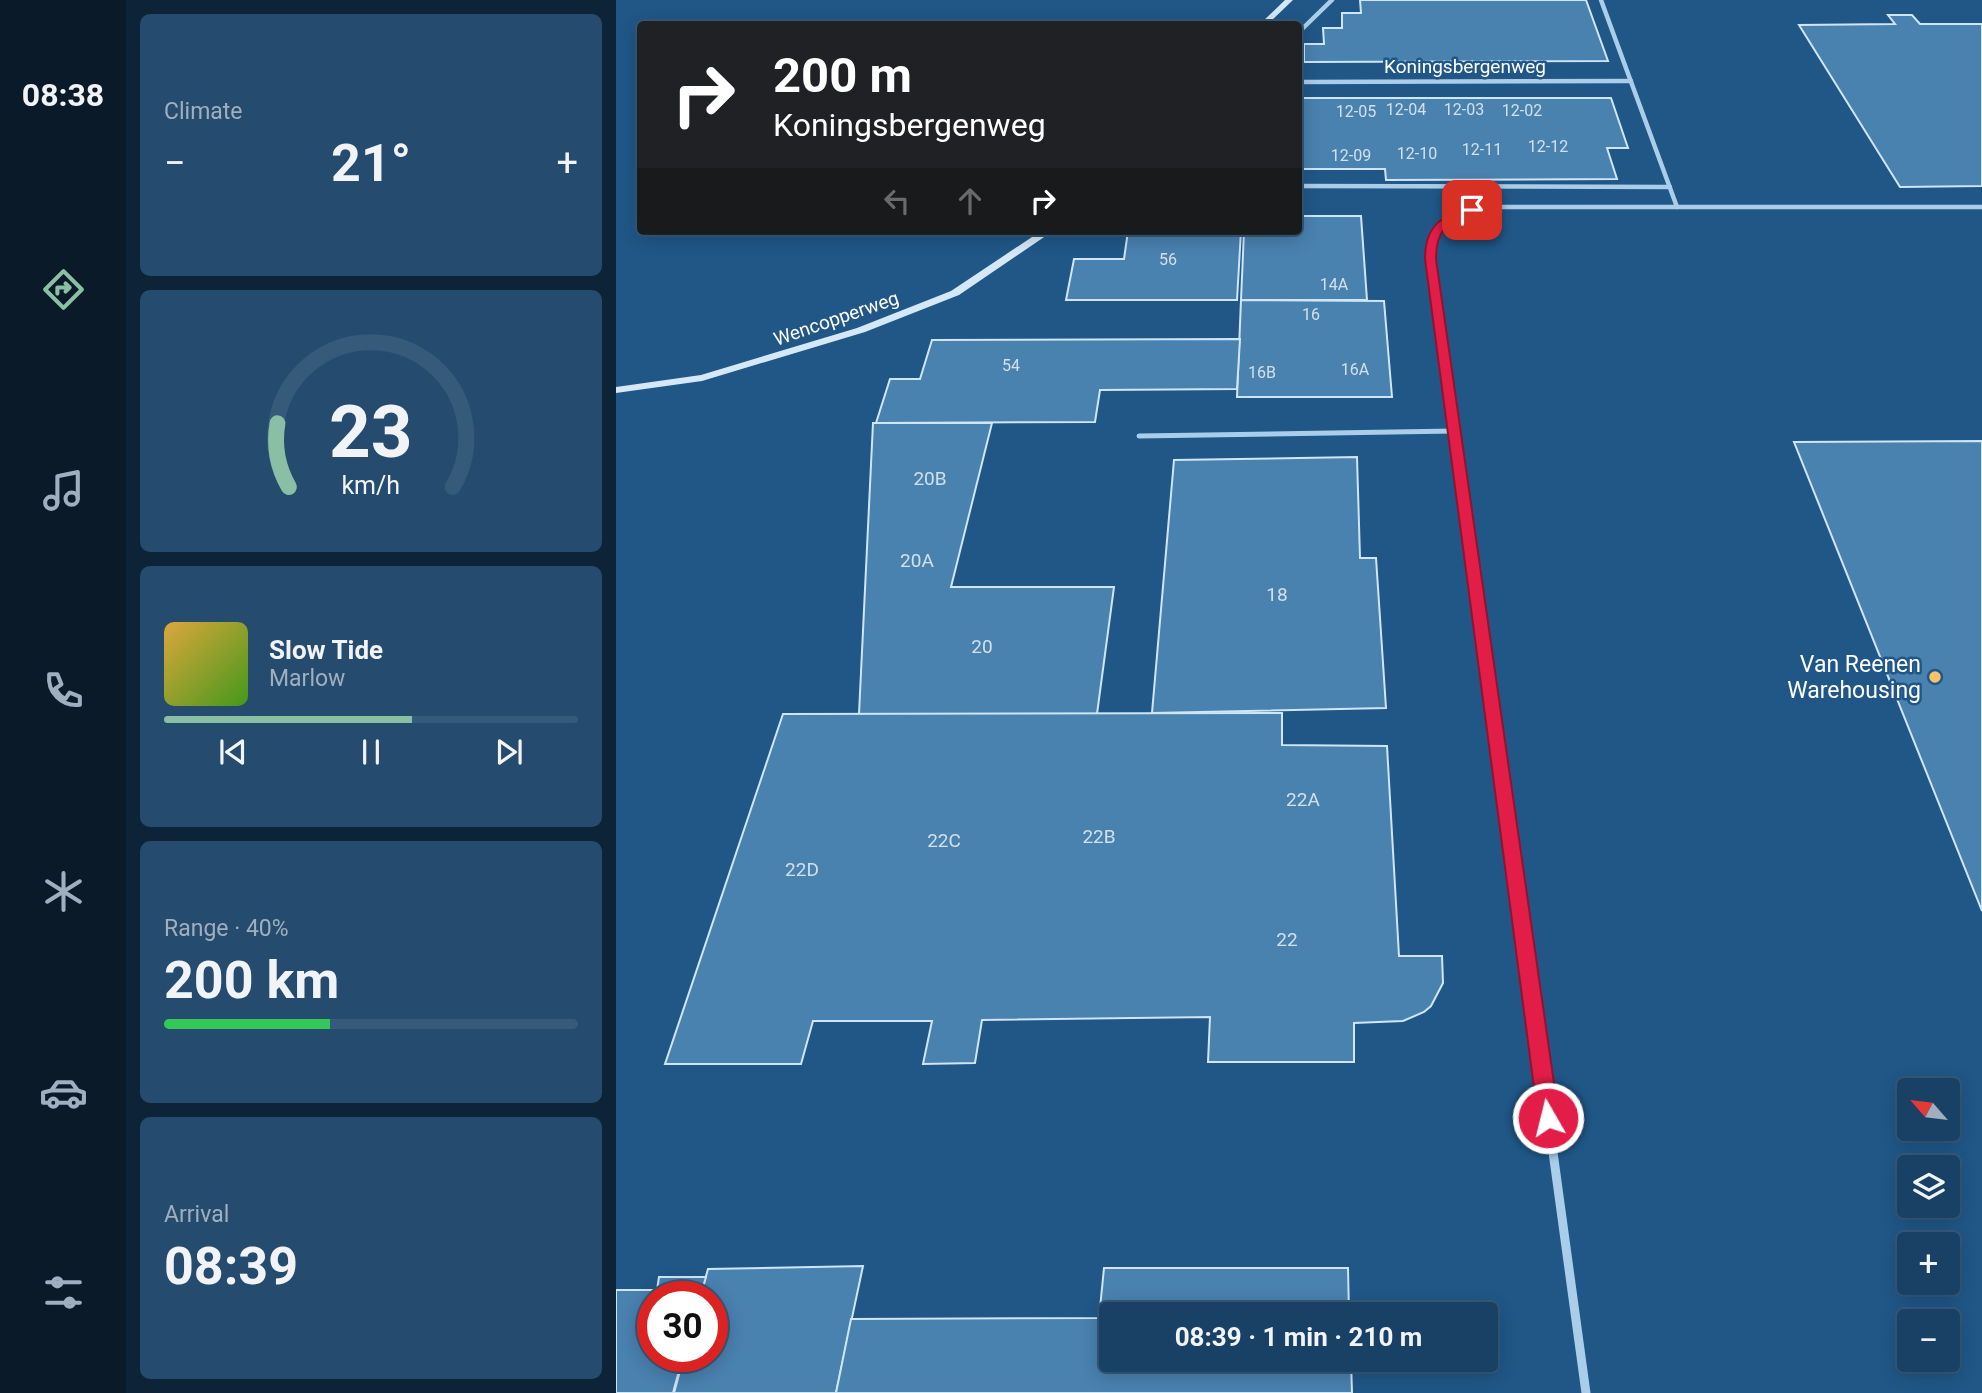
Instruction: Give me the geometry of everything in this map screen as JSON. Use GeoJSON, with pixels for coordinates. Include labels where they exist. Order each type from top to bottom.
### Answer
{"type":"FeatureCollection","features":[{"type":"Feature","properties":{"kind":"street"},"geometry":{"type":"LineString","coordinates":[[1267,21],[1289,0]]}},
{"type":"Feature","properties":{"kind":"street"},"geometry":{"type":"LineString","coordinates":[[1302,29],[1332,0]]}},
{"type":"Feature","properties":{"kind":"street"},"geometry":{"type":"LineString","coordinates":[[1601,0],[1677,207]]}},
{"type":"Feature","properties":{"kind":"street","name":"Koningsbergenweg"},"geometry":{"type":"LineString","coordinates":[[1302,82],[1631,81]]}},
{"type":"Feature","properties":{"kind":"street"},"geometry":{"type":"LineString","coordinates":[[1302,186],[1670,187]]}},
{"type":"Feature","properties":{"kind":"street"},"geometry":{"type":"LineString","coordinates":[[1586,1393],[1430,259],[1430,240],[1436,230],[1450,219],[1491,207],[1982,207]]}},
{"type":"Feature","properties":{"kind":"street","name":"Wencopperweg"},"geometry":{"type":"LineString","coordinates":[[616,390],[702,378],[861,330],[955,293],[1042,235]]}},
{"type":"Feature","properties":{"kind":"street"},"geometry":{"type":"LineString","coordinates":[[1139,436],[1454,431]]}},
{"type":"Feature","properties":{"kind":"building"},"geometry":{"type":"Polygon","coordinates":[[[1360,0],[1586,0],[1608,61],[1304,62],[1304,44],[1324,44],[1323,28],[1342,28],[1342,13],[1361,13],[1360,0]]]}},
{"type":"Feature","properties":{"kind":"building"},"geometry":{"type":"Polygon","coordinates":[[[1888,15],[1912,15],[1920,24],[1982,24],[1982,186],[1900,187],[1799,25],[1895,24],[1888,15]]]}},
{"type":"Feature","properties":{"kind":"building"},"geometry":{"type":"Polygon","coordinates":[[[1302,98],[1611,98],[1628,148],[1607,148],[1617,179],[1386,180],[1385,169],[1302,169],[1302,98]]]}},
{"type":"Feature","properties":{"kind":"building"},"geometry":{"type":"Polygon","coordinates":[[[1302,216],[1361,216],[1367,300],[1241,300],[1244,235],[1302,235],[1302,216]]]}},
{"type":"Feature","properties":{"kind":"building"},"geometry":{"type":"Polygon","coordinates":[[[1127,235],[1241,235],[1237,300],[1066,300],[1074,259],[1124,259],[1127,235]]]}},
{"type":"Feature","properties":{"kind":"building"},"geometry":{"type":"Polygon","coordinates":[[[1241,300],[1384,301],[1392,397],[1237,397],[1241,300]]]}},
{"type":"Feature","properties":{"kind":"building"},"geometry":{"type":"Polygon","coordinates":[[[1240,339],[1237,389],[1100,390],[1095,422],[876,423],[890,379],[920,379],[932,340],[1240,339]]]}},
{"type":"Feature","properties":{"kind":"building"},"geometry":{"type":"Polygon","coordinates":[[[873,423],[992,423],[951,587],[1114,587],[1097,714],[859,714],[873,423]]]}},
{"type":"Feature","properties":{"kind":"building","name":"Van Reenen Warehousing"},"geometry":{"type":"Polygon","coordinates":[[[1982,441],[1982,911],[1794,442],[1982,441]]]}},
{"type":"Feature","properties":{"kind":"building"},"geometry":{"type":"Polygon","coordinates":[[[1357,457],[1360,558],[1376,558],[1386,708],[1152,713],[1174,460],[1357,457]]]}},
{"type":"Feature","properties":{"kind":"building"},"geometry":{"type":"Polygon","coordinates":[[[1282,713],[1282,745],[1387,746],[1399,956],[1442,956],[1443,983],[1431,1006],[1424,1012],[1403,1021],[1354,1023],[1354,1062],[1208,1062],[1210,1017],[982,1020],[975,1063],[923,1064],[932,1021],[813,1021],[801,1064],[665,1064],[783,714],[1282,713]]]}},
{"type":"Feature","properties":{"kind":"building"},"geometry":{"type":"Polygon","coordinates":[[[863,1266],[836,1393],[674,1393],[680,1372],[728,1372],[728,1281],[705,1281],[708,1269],[863,1266]]]}},
{"type":"Feature","properties":{"kind":"building"},"geometry":{"type":"Polygon","coordinates":[[[1104,1268],[1348,1268],[1349,1302],[1101,1302],[1104,1268]]]}},
{"type":"Feature","properties":{"kind":"building"},"geometry":{"type":"Polygon","coordinates":[[[659,1277],[706,1277],[705,1281],[658,1281],[659,1277]]]}},
{"type":"Feature","properties":{"kind":"building"},"geometry":{"type":"Polygon","coordinates":[[[616,1290],[637,1290],[637,1372],[679,1372],[673,1393],[616,1393],[616,1290]]]}},
{"type":"Feature","properties":{"kind":"building"},"geometry":{"type":"Polygon","coordinates":[[[1099,1318],[1099,1372],[1351,1372],[1352,1393],[836,1393],[851,1319],[1099,1318]]]}},
{"type":"Feature","properties":{"kind":"place","name":"Van Reenen Warehousing"},"geometry":{"type":"Point","coordinates":[1935,677]}},
{"type":"Feature","properties":{"kind":"route"},"geometry":{"type":"LineString","coordinates":[[1472,210],[1450,219],[1436,230],[1430,240],[1430,259],[1548,1118]]}}]}
